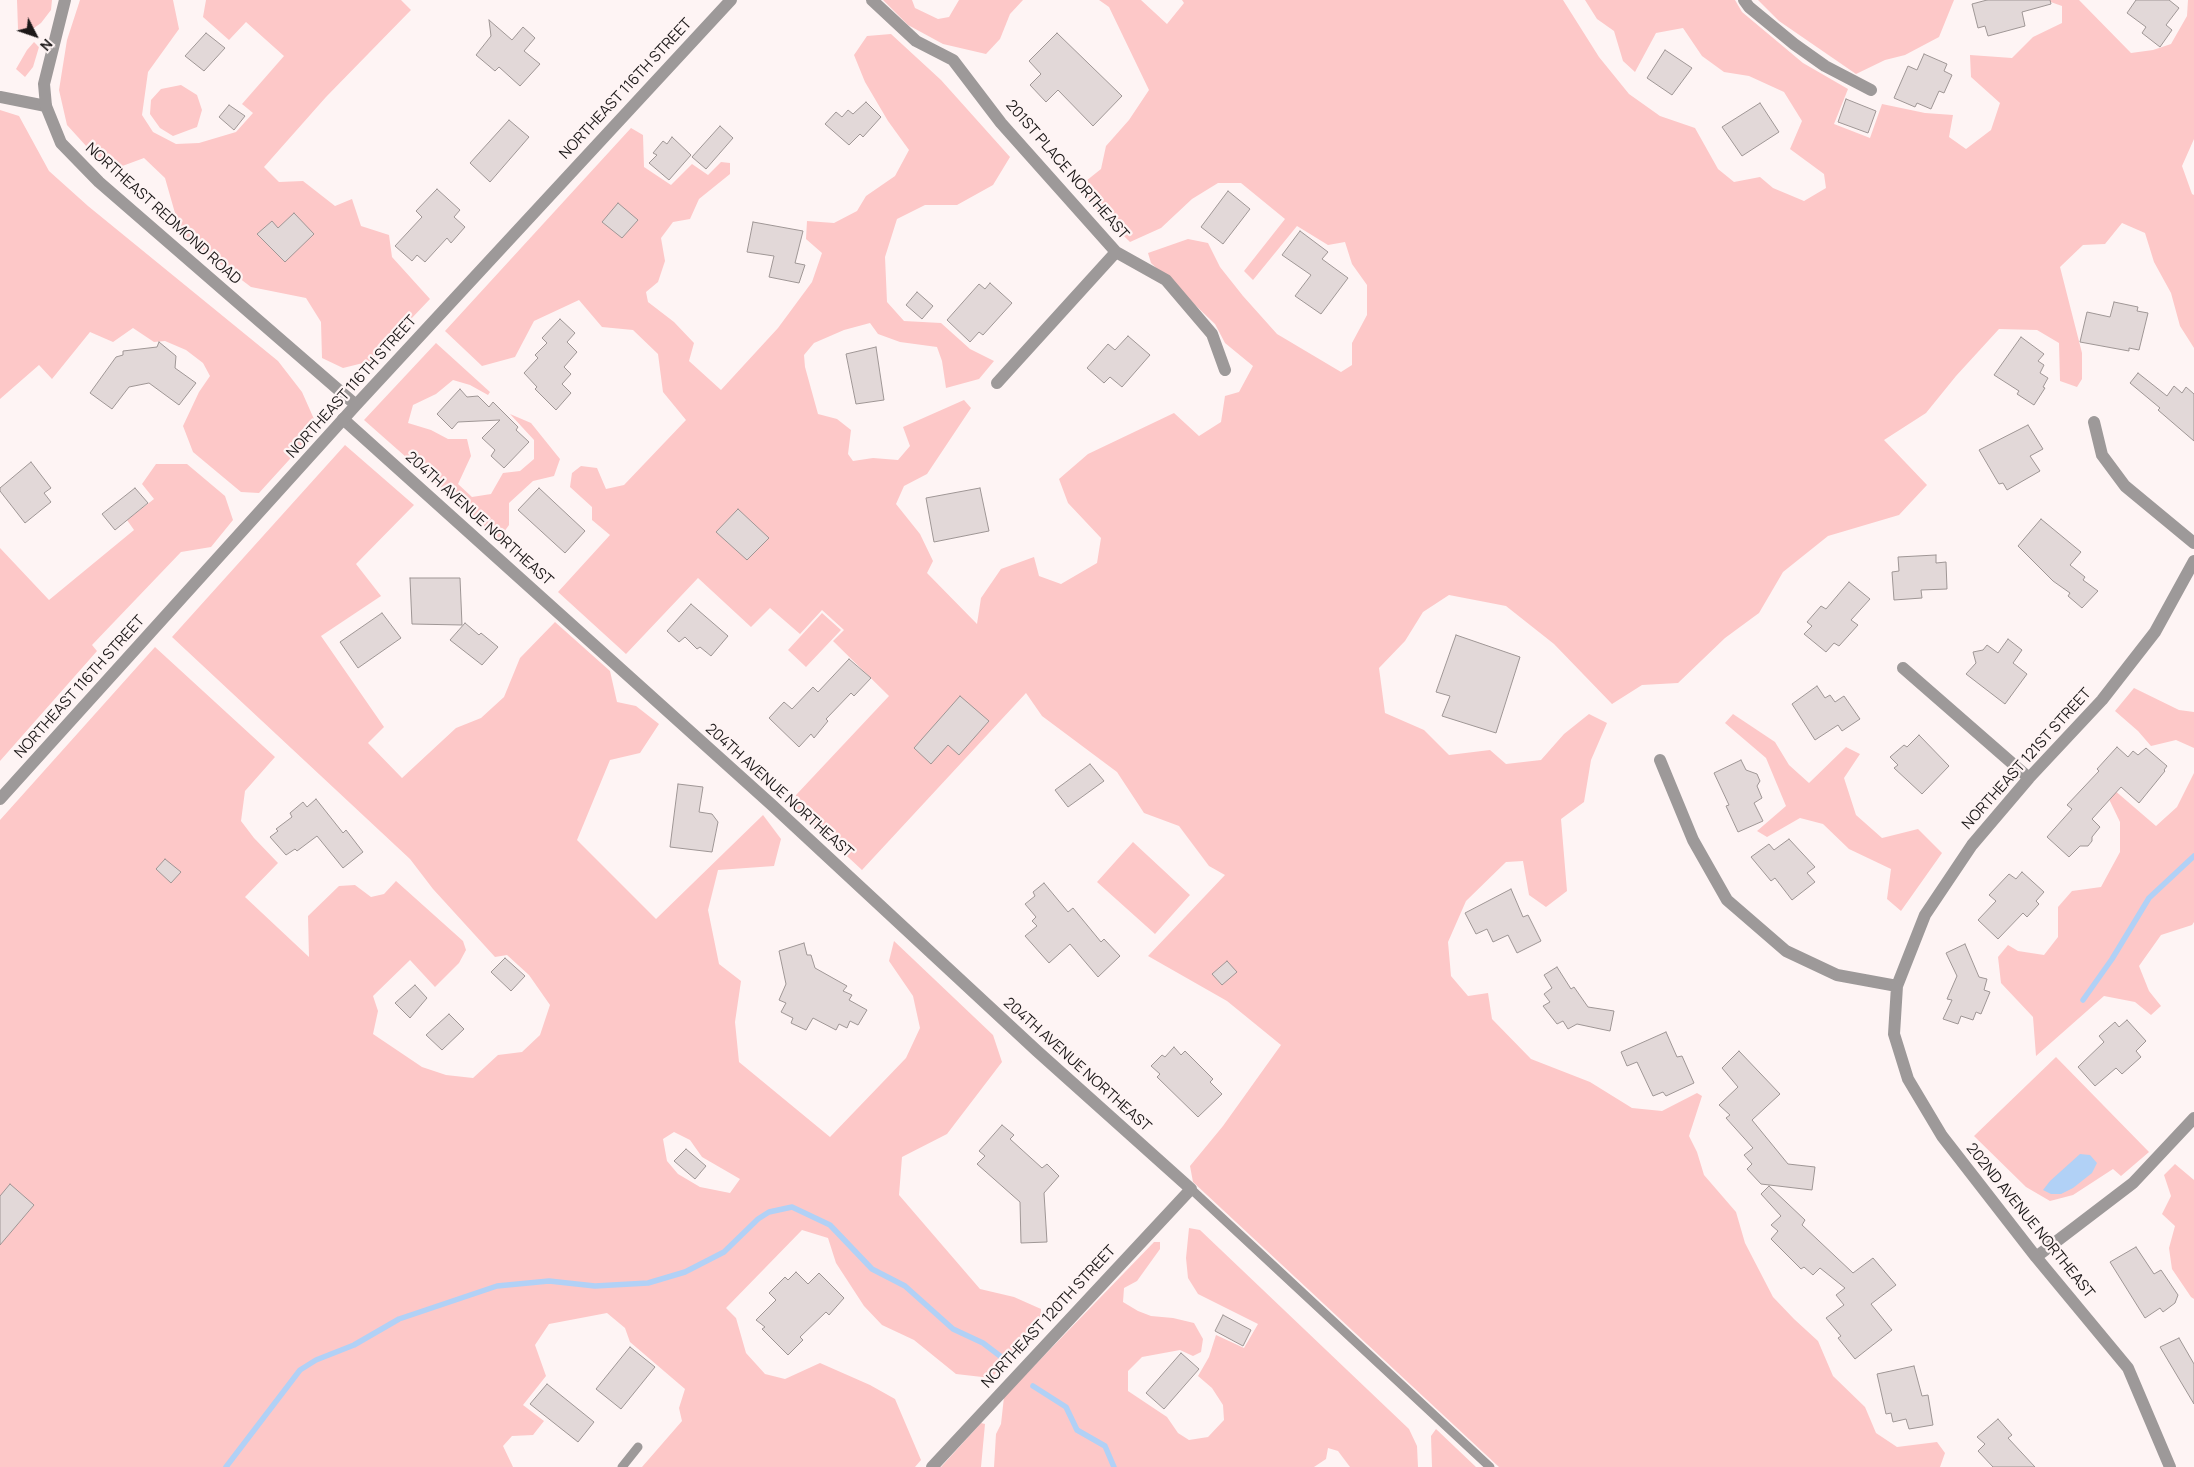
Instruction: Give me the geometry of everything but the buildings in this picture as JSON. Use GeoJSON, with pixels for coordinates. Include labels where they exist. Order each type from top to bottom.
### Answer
{"type":"FeatureCollection","features":[{"type":"Feature","properties":{"kind":"street","name":"NORTHEAST REDMOND ROAD"},"geometry":{"type":"LineString","coordinates":[[65,0],[44,84],[46,106],[60,143],[99,182],[356,405]]}},
{"type":"Feature","properties":{"kind":"street","name":"NORTHEAST 116TH STREET"},"geometry":{"type":"LineString","coordinates":[[0,799],[343,419],[731,0]]}},
{"type":"Feature","properties":{"kind":"street","name":"201ST PLACE NORTHEAST"},"geometry":{"type":"LineString","coordinates":[[872,0],[916,41],[953,60],[1002,123],[1116,252],[1166,280],[1212,334],[1225,370]]}},
{"type":"Feature","properties":{"kind":"street"},"geometry":{"type":"LineString","coordinates":[[1744,0],[1748,7],[1825,66],[1871,90]]}},
{"type":"Feature","properties":{"kind":"street"},"geometry":{"type":"LineString","coordinates":[[0,98],[46,106]]}},
{"type":"Feature","properties":{"kind":"street"},"geometry":{"type":"LineString","coordinates":[[998,383],[1116,252]]}},
{"type":"Feature","properties":{"kind":"street","name":"204TH AVENUE NORTHEAST"},"geometry":{"type":"LineString","coordinates":[[343,419],[765,799],[1044,1057],[1191,1189]]}},
{"type":"Feature","properties":{"kind":"street"},"geometry":{"type":"LineString","coordinates":[[2094,422],[2102,455],[2125,486],[2194,543]]}},
{"type":"Feature","properties":{"kind":"street","name":"NORTHEAST 121ST STREET"},"geometry":{"type":"LineString","coordinates":[[1897,986],[1925,915],[1972,845],[2029,778],[2102,700],[2155,632],[2194,562]]}},
{"type":"Feature","properties":{"kind":"street"},"geometry":{"type":"LineString","coordinates":[[1903,668],[2029,778]]}},
{"type":"Feature","properties":{"kind":"street"},"geometry":{"type":"LineString","coordinates":[[1660,760],[1693,840],[1727,900],[1786,951],[1838,975],[1897,986]]}},
{"type":"Feature","properties":{"kind":"street","name":"202ND AVENUE NORTHEAST"},"geometry":{"type":"LineString","coordinates":[[1897,986],[1894,1034],[1908,1079],[1942,1136],[2036,1257],[2128,1368],[2170,1467]]}},
{"type":"Feature","properties":{"kind":"street"},"geometry":{"type":"LineString","coordinates":[[2036,1257],[2133,1183],[2194,1118]]}},
{"type":"Feature","properties":{"kind":"street","name":"NORTHEAST 120TH STREET"},"geometry":{"type":"LineString","coordinates":[[932,1467],[1191,1189]]}},
{"type":"Feature","properties":{"kind":"lane"},"geometry":{"type":"LineString","coordinates":[[1191,1189],[1490,1467]]}},
{"type":"Feature","properties":{"kind":"lane"},"geometry":{"type":"LineString","coordinates":[[622,1467],[638,1447]]}},
{"type":"Feature","properties":{"kind":"shaded area"},"geometry":{"type":"Polygon","coordinates":[[[17,0],[52,0],[51,10],[41,23],[27,33],[18,29],[17,0]]]}},
{"type":"Feature","properties":{"kind":"shaded area"},"geometry":{"type":"Polygon","coordinates":[[[80,0],[173,0],[179,29],[148,72],[142,115],[153,132],[176,144],[199,143],[236,132],[253,113],[242,104],[284,56],[246,22],[229,40],[203,17],[206,0],[401,0],[411,10],[326,97],[264,167],[279,182],[303,181],[335,206],[352,199],[361,226],[389,235],[392,257],[430,299],[371,361],[343,368],[322,358],[321,322],[306,298],[251,287],[181,234],[165,178],[144,158],[117,168],[97,158],[67,125],[59,90],[67,40],[80,0]]]}},
{"type":"Feature","properties":{"kind":"shaded area"},"geometry":{"type":"Polygon","coordinates":[[[883,0],[912,0],[915,8],[938,19],[949,17],[959,0],[1023,0],[1010,14],[1000,39],[986,54],[943,44],[908,25],[883,0]]]}},
{"type":"Feature","properties":{"kind":"shaded area"},"geometry":{"type":"Polygon","coordinates":[[[1099,0],[1141,0],[1167,24],[1184,3],[1182,0],[1563,0],[1599,57],[1629,94],[1660,116],[1695,128],[1718,169],[1734,182],[1760,177],[1773,188],[1804,201],[1826,188],[1824,174],[1790,149],[1802,121],[1784,92],[1749,76],[1724,72],[1702,56],[1683,28],[1656,33],[1635,72],[1623,61],[1614,31],[1597,19],[1585,0],[1735,0],[1742,12],[1803,63],[1848,89],[1834,124],[1870,138],[1882,104],[1925,113],[1953,115],[1949,137],[1966,149],[1991,130],[2000,103],[1971,77],[1970,55],[2012,58],[2033,37],[2062,23],[2062,6],[2045,0],[2079,0],[2131,53],[2153,50],[2171,44],[2187,16],[2188,0],[2194,0],[2194,139],[2182,166],[2194,195],[2194,348],[2180,326],[2171,293],[2154,262],[2145,233],[2122,223],[2105,244],[2083,245],[2060,267],[2082,353],[2082,379],[2077,387],[2060,381],[2059,343],[2037,330],[1999,329],[1956,376],[1926,413],[1884,440],[1927,485],[1899,515],[1828,536],[1783,572],[1759,613],[1725,638],[1678,683],[1642,685],[1612,704],[1554,644],[1506,606],[1449,595],[1423,612],[1405,641],[1379,668],[1385,713],[1424,730],[1449,755],[1490,750],[1506,764],[1541,760],[1564,734],[1589,714],[1607,723],[1591,760],[1584,802],[1561,819],[1567,891],[1546,907],[1529,895],[1523,861],[1506,862],[1466,901],[1448,942],[1451,976],[1468,996],[1488,993],[1492,1019],[1531,1059],[1590,1082],[1632,1108],[1662,1111],[1697,1093],[1702,1096],[1689,1136],[1697,1152],[1704,1175],[1736,1212],[1745,1243],[1773,1297],[1818,1341],[1833,1376],[1865,1407],[1876,1433],[1897,1447],[1937,1442],[1945,1453],[1940,1467],[1499,1467],[1193,1182],[1190,1166],[1223,1126],[1281,1045],[1227,1001],[1148,956],[1225,875],[1209,866],[1179,826],[1144,813],[1117,772],[1042,716],[1026,693],[862,870],[795,808],[796,795],[889,696],[833,641],[844,630],[822,610],[800,634],[770,608],[751,627],[698,578],[626,654],[558,592],[610,535],[592,520],[592,507],[570,487],[572,473],[581,466],[597,468],[606,489],[624,485],[686,420],[663,392],[658,354],[633,330],[602,327],[579,300],[534,321],[515,357],[482,366],[445,331],[631,128],[643,135],[644,167],[671,185],[692,164],[708,175],[721,162],[730,163],[730,174],[699,199],[690,219],[673,222],[661,238],[665,261],[658,282],[646,292],[648,302],[674,322],[694,343],[689,361],[721,390],[778,328],[812,282],[822,253],[806,239],[807,221],[834,223],[857,211],[866,196],[895,176],[909,150],[888,121],[865,82],[854,55],[867,36],[891,34],[941,80],[1010,157],[993,185],[957,205],[925,205],[897,219],[885,257],[887,302],[904,321],[941,323],[970,349],[994,361],[979,379],[946,388],[942,361],[937,347],[900,342],[878,334],[870,323],[844,330],[814,343],[804,355],[805,367],[818,414],[837,419],[851,430],[848,454],[853,461],[873,458],[898,460],[910,446],[903,427],[964,400],[971,408],[927,474],[904,486],[896,504],[920,534],[933,561],[927,573],[977,624],[981,598],[1001,569],[1034,557],[1039,576],[1061,584],[1097,563],[1101,538],[1068,503],[1059,479],[1088,454],[1174,413],[1199,436],[1221,422],[1225,396],[1239,392],[1253,366],[1225,343],[1215,324],[1151,263],[1148,253],[1188,239],[1208,243],[1220,267],[1277,334],[1341,372],[1352,365],[1352,343],[1367,315],[1367,285],[1352,264],[1345,242],[1328,245],[1297,226],[1253,280],[1244,271],[1285,219],[1241,183],[1218,183],[1192,199],[1161,228],[1130,242],[1076,189],[1101,169],[1106,146],[1129,120],[1149,90],[1109,7],[1099,0]]]}},
{"type":"Feature","properties":{"kind":"shaded area"},"geometry":{"type":"Polygon","coordinates":[[[1758,0],[1954,0],[1939,37],[1905,55],[1885,60],[1856,74],[1779,21],[1758,0]]]}},
{"type":"Feature","properties":{"kind":"shaded area"},"geometry":{"type":"Polygon","coordinates":[[[34,42],[39,47],[33,67],[25,77],[16,69],[34,42]]]}},
{"type":"Feature","properties":{"kind":"shaded area"},"geometry":{"type":"Polygon","coordinates":[[[181,85],[197,95],[202,110],[197,127],[173,136],[160,128],[150,114],[151,100],[161,89],[181,85]]]}},
{"type":"Feature","properties":{"kind":"shaded area"},"geometry":{"type":"Polygon","coordinates":[[[0,110],[19,116],[49,171],[88,206],[278,361],[302,392],[314,419],[309,438],[259,493],[241,492],[193,452],[183,426],[199,392],[210,376],[203,363],[186,350],[165,341],[154,342],[133,328],[113,342],[90,332],[52,379],[39,365],[0,399],[0,110]]]}},
{"type":"Feature","properties":{"kind":"shaded area"},"geometry":{"type":"Polygon","coordinates":[[[436,343],[490,392],[488,395],[470,385],[453,380],[436,394],[413,405],[408,423],[431,430],[448,439],[467,439],[471,456],[458,484],[472,497],[491,494],[503,473],[520,471],[534,459],[534,440],[510,414],[531,423],[560,459],[554,476],[533,481],[509,503],[509,525],[499,539],[364,420],[436,343]]]}},
{"type":"Feature","properties":{"kind":"shaded area"},"geometry":{"type":"Polygon","coordinates":[[[345,445],[414,505],[356,564],[381,596],[321,636],[384,727],[368,743],[402,778],[456,728],[481,718],[504,697],[520,658],[555,622],[610,671],[617,702],[636,706],[659,724],[640,753],[610,760],[577,840],[656,919],[763,815],[781,839],[774,866],[718,870],[708,910],[719,964],[741,981],[735,1022],[739,1062],[830,1137],[906,1058],[920,1028],[913,996],[889,961],[894,941],[993,1035],[1002,1062],[947,1134],[902,1157],[899,1195],[980,1289],[1014,1297],[1041,1309],[1040,1327],[1013,1356],[991,1378],[956,1374],[914,1340],[882,1325],[864,1306],[836,1263],[828,1238],[802,1230],[726,1308],[736,1318],[746,1353],[765,1374],[785,1379],[820,1363],[870,1385],[895,1399],[921,1460],[915,1467],[642,1467],[682,1421],[679,1408],[685,1389],[630,1342],[625,1328],[607,1313],[549,1324],[535,1345],[546,1376],[523,1405],[544,1421],[533,1435],[512,1436],[503,1446],[513,1467],[0,1467],[0,820],[155,647],[275,757],[245,791],[241,821],[278,863],[245,897],[309,957],[308,916],[339,886],[355,885],[371,897],[384,894],[396,881],[463,941],[466,950],[459,963],[435,987],[410,960],[373,996],[378,1011],[373,1034],[422,1067],[446,1075],[473,1078],[498,1055],[522,1052],[540,1035],[550,1005],[529,975],[507,955],[495,957],[433,889],[410,859],[172,637],[345,445]],[[674,1132],[663,1139],[667,1161],[678,1174],[700,1187],[730,1193],[740,1179],[702,1157],[690,1140],[674,1132]]]}},
{"type":"Feature","properties":{"kind":"shaded area"},"geometry":{"type":"Polygon","coordinates":[[[156,464],[187,464],[225,496],[233,520],[211,547],[181,552],[92,645],[97,651],[0,761],[0,548],[49,600],[134,530],[127,520],[154,499],[142,484],[156,464]]]}},
{"type":"Feature","properties":{"kind":"shaded area"},"geometry":{"type":"Polygon","coordinates":[[[822,613],[841,630],[806,667],[788,650],[822,613]]]}},
{"type":"Feature","properties":{"kind":"shaded area"},"geometry":{"type":"Polygon","coordinates":[[[2134,688],[2179,710],[2194,712],[2194,748],[2176,740],[2151,746],[2138,731],[2115,711],[2134,688]]]}},
{"type":"Feature","properties":{"kind":"shaded area"},"geometry":{"type":"Polygon","coordinates":[[[1733,714],[1775,742],[1789,765],[1809,783],[1846,747],[1860,754],[1844,778],[1856,815],[1882,838],[1918,829],[1942,853],[1901,911],[1887,899],[1891,869],[1849,849],[1823,824],[1800,818],[1767,837],[1757,831],[1786,806],[1766,758],[1725,723],[1733,714]]]}},
{"type":"Feature","properties":{"kind":"shaded area"},"geometry":{"type":"Polygon","coordinates":[[[2194,773],[2194,922],[2192,925],[2161,935],[2139,966],[2149,991],[2161,1006],[2151,1015],[2135,1002],[2104,996],[2036,1056],[2033,1017],[2001,983],[1998,957],[2008,945],[2018,951],[2044,955],[2058,937],[2058,907],[2072,891],[2101,887],[2120,852],[2120,822],[2107,795],[2113,789],[2156,826],[2177,807],[2194,773]]]}},
{"type":"Feature","properties":{"kind":"shaded area"},"geometry":{"type":"Polygon","coordinates":[[[1133,842],[1190,895],[1155,934],[1097,882],[1133,842]]]}},
{"type":"Feature","properties":{"kind":"shaded area"},"geometry":{"type":"Polygon","coordinates":[[[2056,1057],[2149,1152],[2121,1176],[2113,1169],[2073,1195],[2050,1201],[2026,1187],[1974,1136],[2056,1057]]]}},
{"type":"Feature","properties":{"kind":"shaded area"},"geometry":{"type":"Polygon","coordinates":[[[2175,1164],[2194,1180],[2194,1299],[2172,1269],[2169,1248],[2175,1226],[2162,1214],[2171,1196],[2164,1175],[2175,1164]]]}},
{"type":"Feature","properties":{"kind":"shaded area"},"geometry":{"type":"Polygon","coordinates":[[[1189,1228],[1200,1230],[1409,1429],[1417,1446],[1418,1467],[1350,1467],[1338,1451],[1328,1448],[1326,1459],[1314,1467],[994,1467],[996,1434],[1001,1424],[1004,1397],[1154,1242],[1160,1242],[1160,1249],[1137,1281],[1124,1288],[1123,1302],[1151,1316],[1173,1318],[1194,1323],[1203,1339],[1201,1352],[1193,1356],[1180,1350],[1142,1357],[1128,1371],[1128,1391],[1167,1417],[1178,1433],[1189,1440],[1208,1437],[1224,1420],[1223,1405],[1212,1388],[1198,1376],[1209,1357],[1216,1335],[1244,1348],[1258,1324],[1198,1294],[1188,1278],[1186,1258],[1189,1228]]]}},
{"type":"Feature","properties":{"kind":"shaded area"},"geometry":{"type":"Polygon","coordinates":[[[981,1423],[985,1424],[981,1467],[941,1467],[981,1423]]]}},
{"type":"Feature","properties":{"kind":"shaded area"},"geometry":{"type":"Polygon","coordinates":[[[1436,1429],[1476,1467],[1432,1467],[1431,1436],[1436,1429]]]}},
{"type":"Feature","properties":{"kind":"water"},"geometry":{"type":"Polygon","coordinates":[[[2080,1154],[2090,1155],[2097,1163],[2092,1173],[2073,1188],[2061,1194],[2051,1194],[2043,1190],[2050,1181],[2080,1154]]]}},
{"type":"Feature","properties":{"kind":"waterway"},"geometry":{"type":"LineString","coordinates":[[2083,1000],[2112,959],[2149,898],[2194,856]]}},
{"type":"Feature","properties":{"kind":"waterway"},"geometry":{"type":"LineString","coordinates":[[226,1467],[300,1370],[316,1360],[354,1345],[399,1319],[497,1286],[549,1281],[595,1286],[648,1283],[685,1272],[724,1252],[758,1219],[769,1212],[792,1207],[830,1225],[872,1269],[905,1286],[953,1329],[983,1343],[1004,1359]]}},
{"type":"Feature","properties":{"kind":"waterway"},"geometry":{"type":"LineString","coordinates":[[1033,1386],[1066,1407],[1077,1430],[1105,1446],[1114,1467]]}}]}
